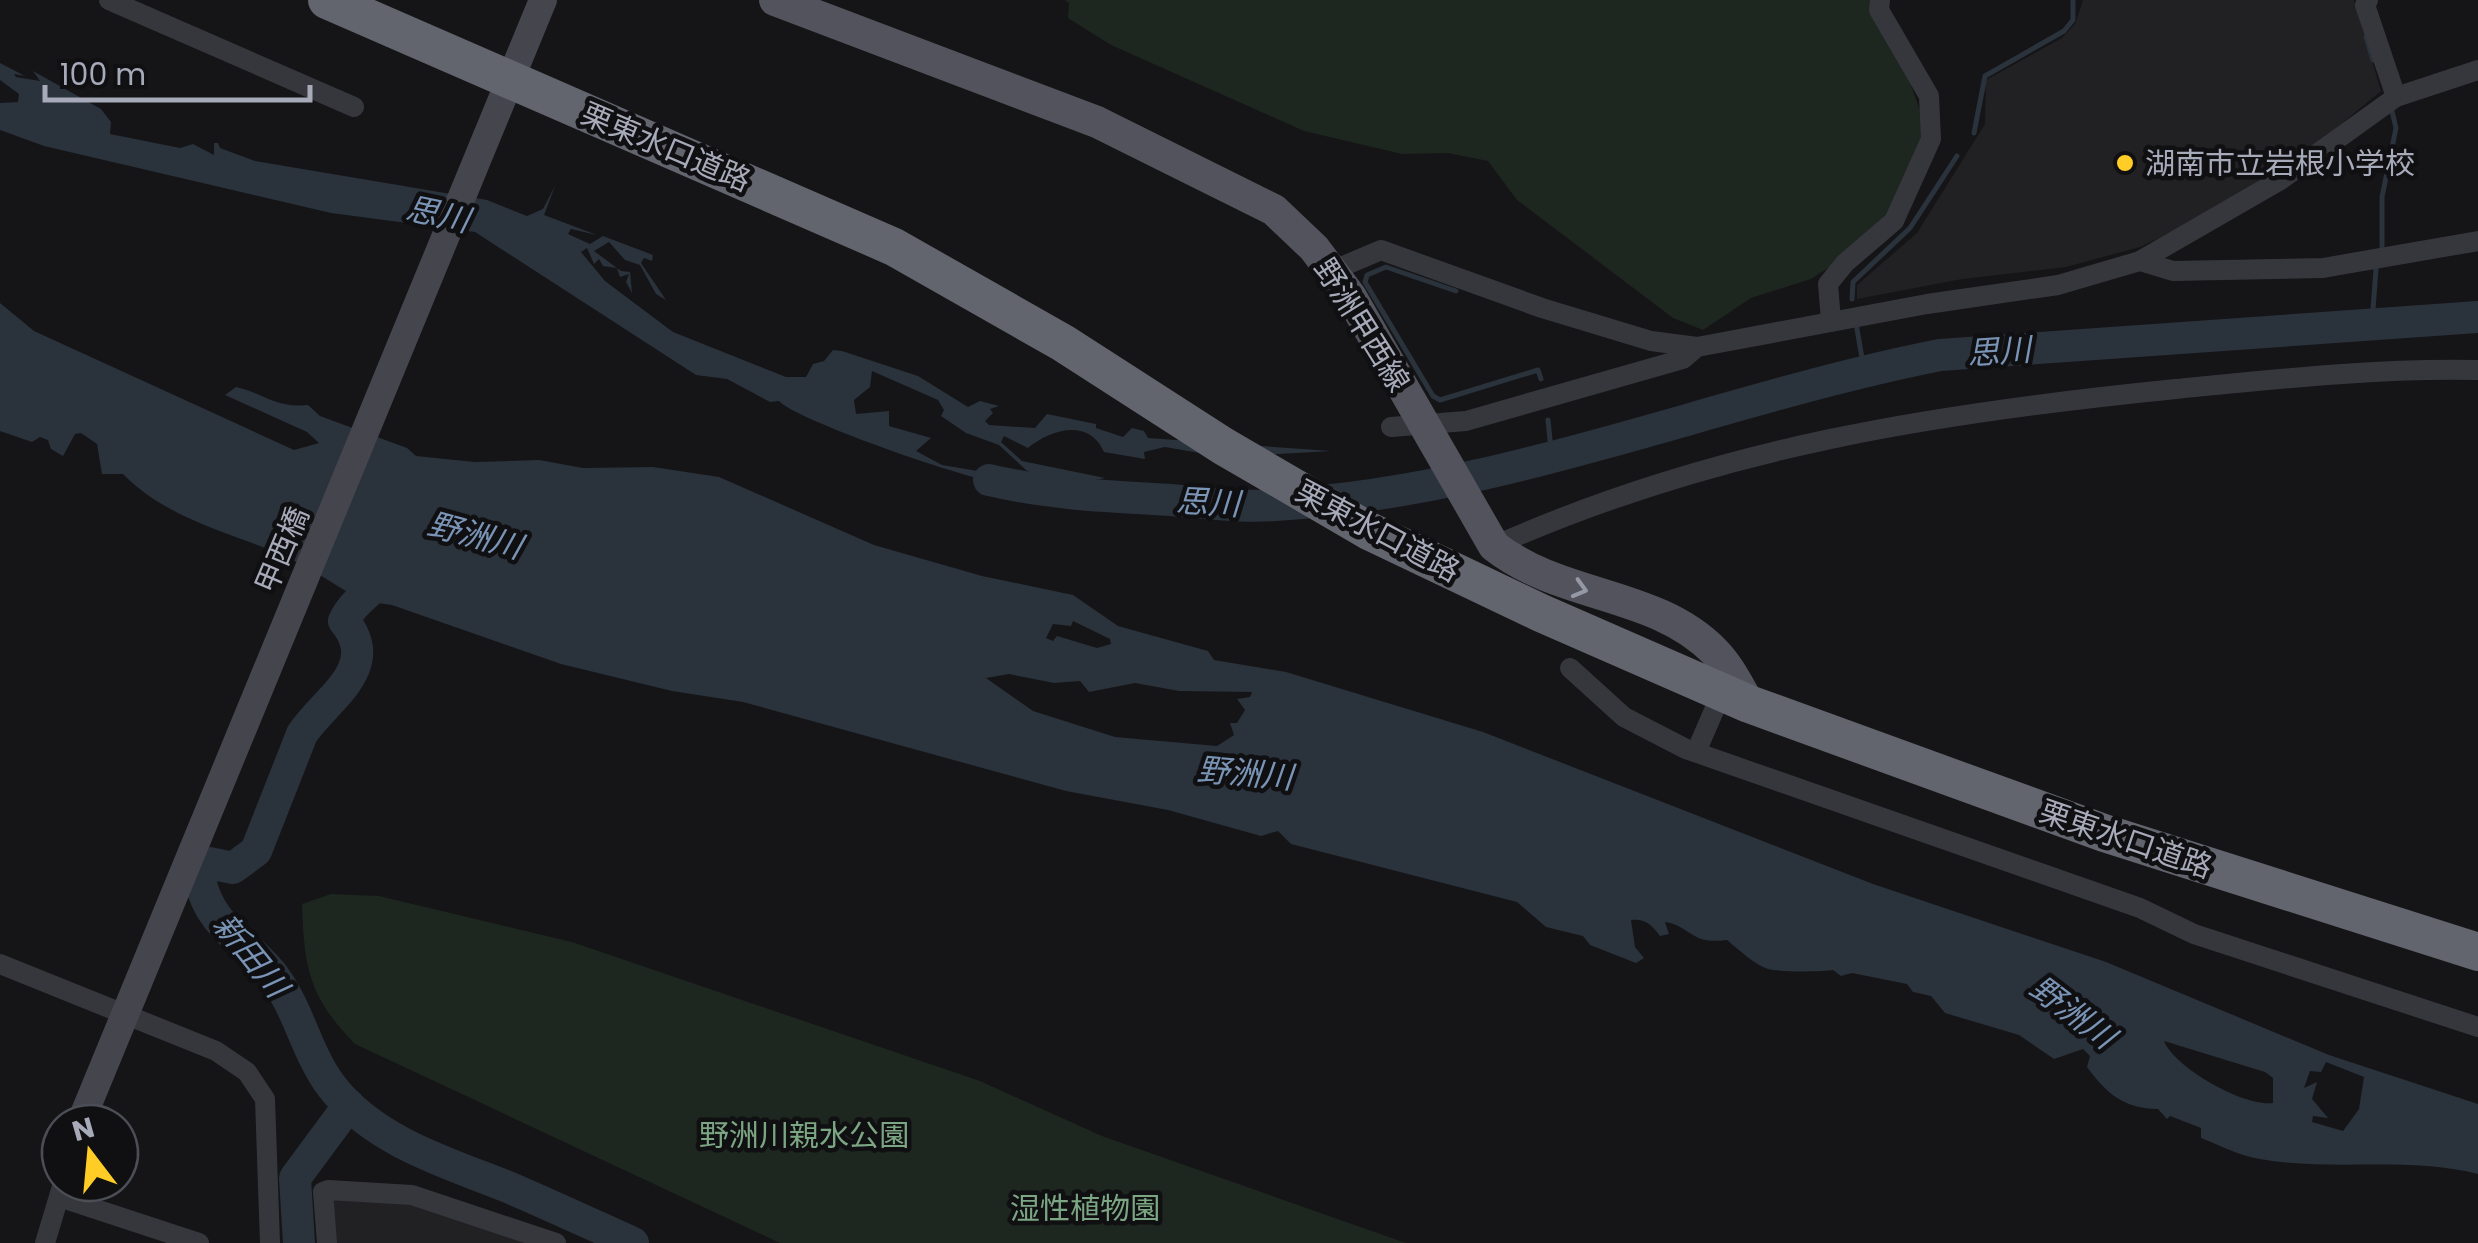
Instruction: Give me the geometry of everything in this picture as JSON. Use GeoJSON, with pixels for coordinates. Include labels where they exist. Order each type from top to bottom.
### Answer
{"type":"FeatureCollection","features":[{"type":"Feature","properties":{"kind":"highway","name":"栗東水口道路"},"geometry":{"type":"LineString","coordinates":[[327,0],[894,246],[1063,343],[1190,425],[1369,531],[1735,698],[2104,834],[2478,952]]}},
{"type":"Feature","properties":{"kind":"main road","name":"野洲甲西線"},"geometry":{"type":"LineString","coordinates":[[776,0],[1029,95],[1206,172],[1274,210],[1334,270],[1413,427],[1492,543],[1522,568],[1635,605],[1692,633],[1716,653],[1735,698]]}},
{"type":"Feature","properties":{"kind":"street"},"geometry":{"type":"LineString","coordinates":[[110,0],[354,107]]}},
{"type":"Feature","properties":{"kind":"street","name":"甲西橋"},"geometry":{"type":"LineString","coordinates":[[88,1103],[481,157],[542,0]]}},
{"type":"Feature","properties":{"kind":"street"},"geometry":{"type":"LineString","coordinates":[[1831,321],[1828,284],[1844,262],[1894,221],[1931,139],[1928,96],[1879,10],[1880,0]]}},
{"type":"Feature","properties":{"kind":"street"},"geometry":{"type":"LineString","coordinates":[[2368,0],[2365,5],[2380,58],[2396,97]]}},
{"type":"Feature","properties":{"kind":"street"},"geometry":{"type":"LineString","coordinates":[[1334,270],[1381,250],[1542,308],[1651,341],[1697,347],[2058,285],[2140,262],[2282,179],[2396,97],[2478,70]]}},
{"type":"Feature","properties":{"kind":"street"},"geometry":{"type":"LineString","coordinates":[[2140,262],[2173,271],[2323,268],[2478,241]]}},
{"type":"Feature","properties":{"kind":"street"},"geometry":{"type":"LineString","coordinates":[[1413,427],[1466,420],[1560,396],[1683,359],[1697,347]]}},
{"type":"Feature","properties":{"kind":"street"},"geometry":{"type":"LineString","coordinates":[[1492,543],[1683,475],[1822,438],[1928,418],[2279,379],[2409,368],[2478,370]]}},
{"type":"Feature","properties":{"kind":"street"},"geometry":{"type":"LineString","coordinates":[[1570,668],[1624,718],[1696,752],[2123,902],[2194,934],[2478,1027]]}},
{"type":"Feature","properties":{"kind":"street"},"geometry":{"type":"LineString","coordinates":[[1696,752],[1735,698]]}},
{"type":"Feature","properties":{"kind":"street"},"geometry":{"type":"LineString","coordinates":[[0,964],[216,1051],[246,1072],[266,1099],[270,1243]]}},
{"type":"Feature","properties":{"kind":"street"},"geometry":{"type":"LineString","coordinates":[[327,1243],[323,1192],[328,1190],[412,1195],[462,1208],[556,1243]]}},
{"type":"Feature","properties":{"kind":"street"},"geometry":{"type":"LineString","coordinates":[[44,1243],[57,1203]]}},
{"type":"Feature","properties":{"kind":"street"},"geometry":{"type":"LineString","coordinates":[[91,1203],[171,1238],[199,1243]]}},
{"type":"Feature","properties":{"kind":"shaded area","name":"湖南市立岩根小学校"},"geometry":{"type":"Polygon","coordinates":[[[2083,0],[2354,0],[2381,91],[2311,149],[2221,209],[2140,247],[2066,267],[1962,279],[1857,299],[1857,285],[1917,233],[1985,124],[1986,80],[2062,38],[2075,24],[2083,0]]]}},
{"type":"Feature","properties":{"kind":"shaded area"},"geometry":{"type":"Polygon","coordinates":[[[324,1192],[416,1198],[530,1243],[327,1243],[324,1192]]]}},
{"type":"Feature","properties":{"kind":"green space"},"geometry":{"type":"Polygon","coordinates":[[[1065,0],[1881,0],[1931,142],[1912,192],[1869,242],[1811,279],[1751,298],[1703,330],[1673,318],[1517,200],[1488,161],[1448,153],[1402,154],[1304,131],[1111,45],[1068,18],[1069,3],[1065,0]]]}},
{"type":"Feature","properties":{"kind":"green space","name":"野洲川親水公園"},"geometry":{"type":"Polygon","coordinates":[[[331,894],[379,896],[572,942],[980,1081],[1102,1136],[1406,1243],[780,1243],[355,1044],[319,996],[305,946],[302,904],[331,894]]]}},
{"type":"Feature","properties":{"kind":"water"},"geometry":{"type":"Polygon","coordinates":[[[0,63],[25,76],[14,74],[16,77],[40,81],[33,71],[101,109],[111,122],[110,134],[180,148],[193,144],[214,155],[214,143],[218,143],[220,148],[255,161],[487,200],[527,216],[543,209],[555,186],[544,215],[597,235],[571,229],[568,234],[590,244],[603,236],[653,255],[652,261],[644,258],[641,263],[666,300],[656,294],[640,265],[625,260],[609,242],[594,251],[617,268],[603,266],[599,259],[594,264],[587,248],[581,252],[605,281],[673,332],[786,377],[806,377],[813,364],[824,361],[833,350],[842,351],[918,376],[968,407],[980,401],[999,406],[990,409],[993,413],[985,421],[989,425],[1035,428],[1047,414],[1096,424],[1096,428],[1123,437],[1132,428],[1144,431],[1148,438],[1331,451],[1223,457],[1165,447],[1144,452],[1145,459],[1104,452],[1089,434],[1079,431],[1058,432],[1028,448],[1004,436],[1001,442],[1022,461],[1105,478],[1089,481],[1098,491],[1079,483],[1063,490],[1026,470],[999,445],[966,433],[941,416],[944,410],[938,400],[872,371],[870,387],[854,400],[856,414],[889,411],[889,426],[931,438],[916,451],[942,465],[1007,476],[1017,486],[1035,488],[1018,488],[948,470],[861,440],[779,401],[770,402],[727,379],[696,375],[475,232],[331,213],[44,146],[0,130],[0,103],[18,102],[19,94],[0,80],[0,63]]]}},
{"type":"Feature","properties":{"kind":"water"},"geometry":{"type":"Polygon","coordinates":[[[617,268],[630,272],[632,293],[626,282],[629,274],[620,277],[617,268]]]}},
{"type":"Feature","properties":{"kind":"water","name":"野洲川"},"geometry":{"type":"Polygon","coordinates":[[[0,303],[34,331],[294,450],[319,443],[307,432],[225,395],[236,387],[278,402],[308,405],[320,416],[407,448],[416,456],[475,462],[539,460],[583,468],[653,467],[719,477],[874,545],[982,576],[1073,595],[1118,626],[1208,651],[1214,660],[1286,672],[1483,732],[1873,884],[2106,962],[2329,1055],[2478,1104],[2478,1174],[2424,1166],[2287,1163],[2252,1158],[2201,1138],[2201,1128],[2170,1116],[2167,1119],[2158,1109],[2135,1106],[2117,1098],[2087,1067],[2090,1056],[2083,1049],[2054,1059],[2019,1035],[1945,1013],[1931,996],[1913,992],[1907,984],[1852,973],[1841,976],[1833,970],[1768,969],[1727,940],[1698,938],[1665,922],[1669,934],[1660,936],[1648,923],[1631,920],[1635,947],[1644,958],[1636,963],[1590,945],[1583,936],[1546,927],[1517,902],[1291,844],[1278,831],[1261,836],[1168,810],[1066,791],[743,702],[672,691],[561,664],[392,605],[371,602],[357,613],[371,650],[366,652],[351,618],[380,589],[377,581],[346,591],[292,560],[178,513],[123,474],[102,474],[97,444],[81,433],[75,434],[63,456],[51,449],[48,440],[40,437],[32,442],[0,431],[0,303]],[[1073,621],[1071,626],[1053,624],[1046,638],[1053,641],[1057,636],[1097,648],[1111,644],[1110,639],[1073,621]],[[1009,674],[986,678],[1033,711],[1115,737],[1217,746],[1234,735],[1230,723],[1237,723],[1245,710],[1237,699],[1250,697],[1252,692],[1179,691],[1135,683],[1089,692],[1080,681],[1054,683],[1009,674]],[[2164,1041],[2171,1052],[2212,1084],[2245,1099],[2273,1103],[2273,1078],[2265,1072],[2164,1041]],[[2326,1062],[2321,1072],[2310,1071],[2304,1088],[2317,1082],[2312,1099],[2328,1118],[2313,1116],[2312,1122],[2343,1131],[2359,1109],[2364,1077],[2326,1062]]]}},
{"type":"Feature","properties":{"kind":"waterway"},"geometry":{"type":"LineString","coordinates":[[1974,133],[1985,76],[2064,31],[2073,20],[2073,0]]}},
{"type":"Feature","properties":{"kind":"waterway"},"geometry":{"type":"LineString","coordinates":[[2366,37],[2373,60]]}},
{"type":"Feature","properties":{"kind":"waterway"},"geometry":{"type":"LineString","coordinates":[[2382,247],[2382,197],[2396,128],[2392,111]]}},
{"type":"Feature","properties":{"kind":"waterway"},"geometry":{"type":"LineString","coordinates":[[1852,299],[1853,282],[1910,228],[1957,156]]}},
{"type":"Feature","properties":{"kind":"waterway"},"geometry":{"type":"LineString","coordinates":[[1456,291],[1386,267],[1367,275],[1365,282],[1433,396],[1440,400],[1538,370],[1541,379]]}},
{"type":"Feature","properties":{"kind":"waterway"},"geometry":{"type":"LineString","coordinates":[[2372,323],[2376,269]]}},
{"type":"Feature","properties":{"kind":"waterway","name":"思川"},"geometry":{"type":"LineString","coordinates":[[989,480],[1071,493],[1230,505],[1360,497],[1528,463],[1774,395],[1940,355],[2478,317]]}},
{"type":"Feature","properties":{"kind":"waterway"},"geometry":{"type":"LineString","coordinates":[[1856,323],[1864,370]]}},
{"type":"Feature","properties":{"kind":"waterway"},"geometry":{"type":"LineString","coordinates":[[1548,420],[1552,460]]}},
{"type":"Feature","properties":{"kind":"waterway","name":"新田川"},"geometry":{"type":"LineString","coordinates":[[395,547],[398,565],[361,599],[344,621],[354,638],[354,668],[302,734],[256,851],[233,868],[209,863],[200,879],[205,896],[221,923],[276,979],[327,1080],[354,1110],[416,1150],[633,1243]]}},
{"type":"Feature","properties":{"kind":"waterway"},"geometry":{"type":"LineString","coordinates":[[299,1243],[295,1178],[349,1105]]}},
{"type":"Feature","properties":{"kind":"place","name":"湖南市立岩根小学校"},"geometry":{"type":"Point","coordinates":[2125,163]}},
{"type":"Feature","properties":{"kind":"park label","name":"湿性植物園"},"geometry":{"type":"Point","coordinates":[1085,1208]}}]}
